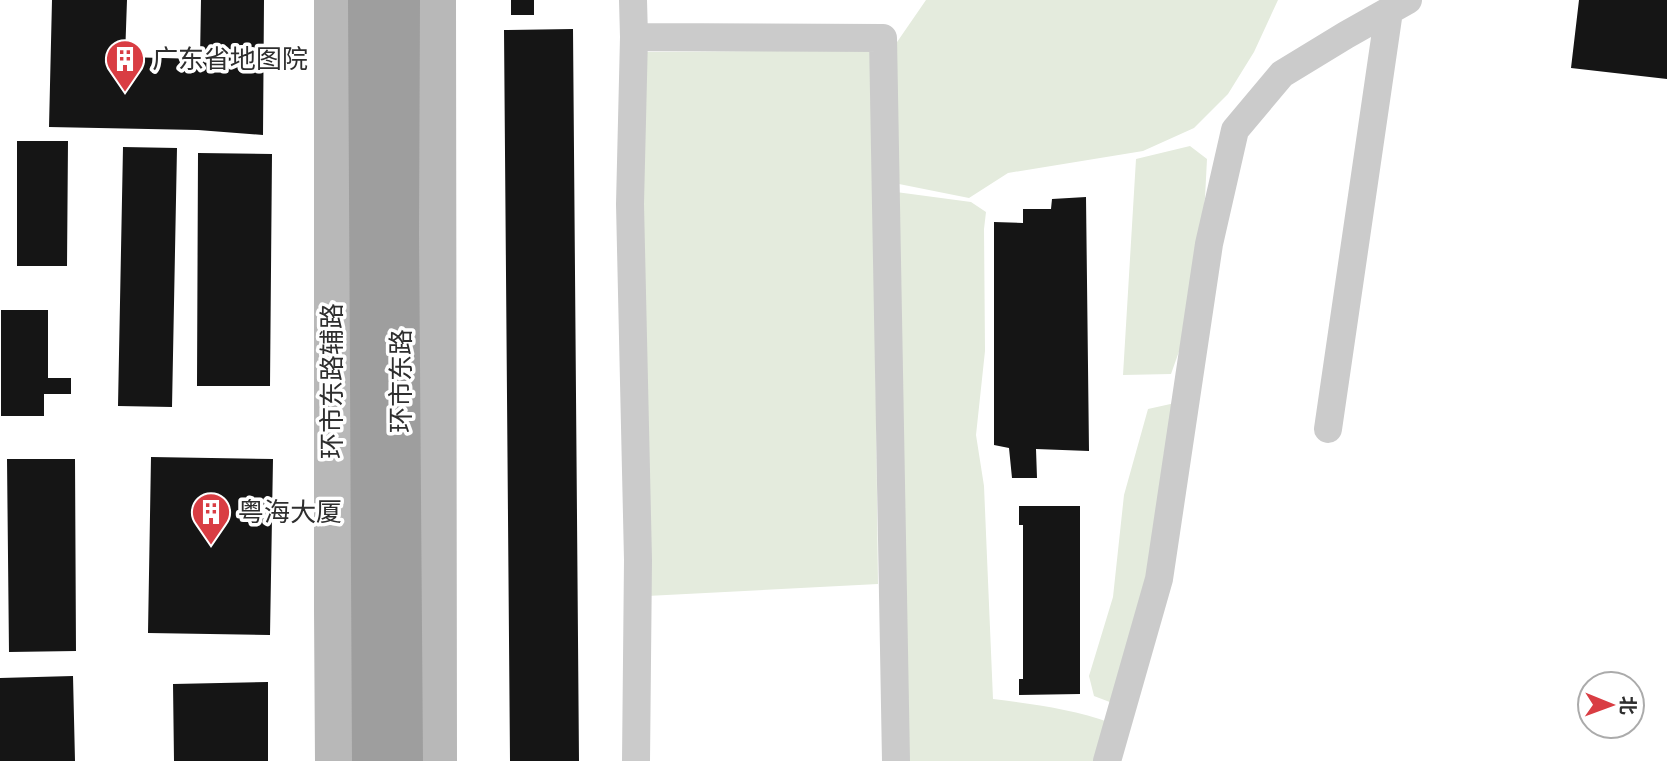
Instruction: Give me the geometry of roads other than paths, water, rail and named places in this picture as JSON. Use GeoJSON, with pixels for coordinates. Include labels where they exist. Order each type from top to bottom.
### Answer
{"type":"FeatureCollection","features":[{"type":"Feature","properties":{"kind":"highway","name":"环市东路"},"geometry":{"type":"LineString","coordinates":[[368,0],[370,761]]}},
{"type":"Feature","properties":{"kind":"highway","name":"环市东路"},"geometry":{"type":"LineString","coordinates":[[401,0],[404,761]]}},
{"type":"Feature","properties":{"kind":"main road","name":"环市东路辅路"},"geometry":{"type":"LineString","coordinates":[[333,0],[334,761]]}},
{"type":"Feature","properties":{"kind":"main road"},"geometry":{"type":"LineString","coordinates":[[437,0],[438,761]]}},
{"type":"Feature","properties":{"kind":"street"},"geometry":{"type":"LineString","coordinates":[[633,0],[631,204],[638,560],[636,761]]}},
{"type":"Feature","properties":{"kind":"street"},"geometry":{"type":"LineString","coordinates":[[1328,429],[1399,5]]}},
{"type":"Feature","properties":{"kind":"street"},"geometry":{"type":"LineString","coordinates":[[1107,761],[1159,579],[1209,244],[1235,130],[1282,74],[1399,5]]}},
{"type":"Feature","properties":{"kind":"street"},"geometry":{"type":"LineString","coordinates":[[634,37],[883,38],[896,761]]}},
{"type":"Feature","properties":{"kind":"place","name":"广东省地图院"},"geometry":{"type":"Point","coordinates":[125,93]}},
{"type":"Feature","properties":{"kind":"place","name":"粤海大厦"},"geometry":{"type":"Point","coordinates":[211,546]}}]}
